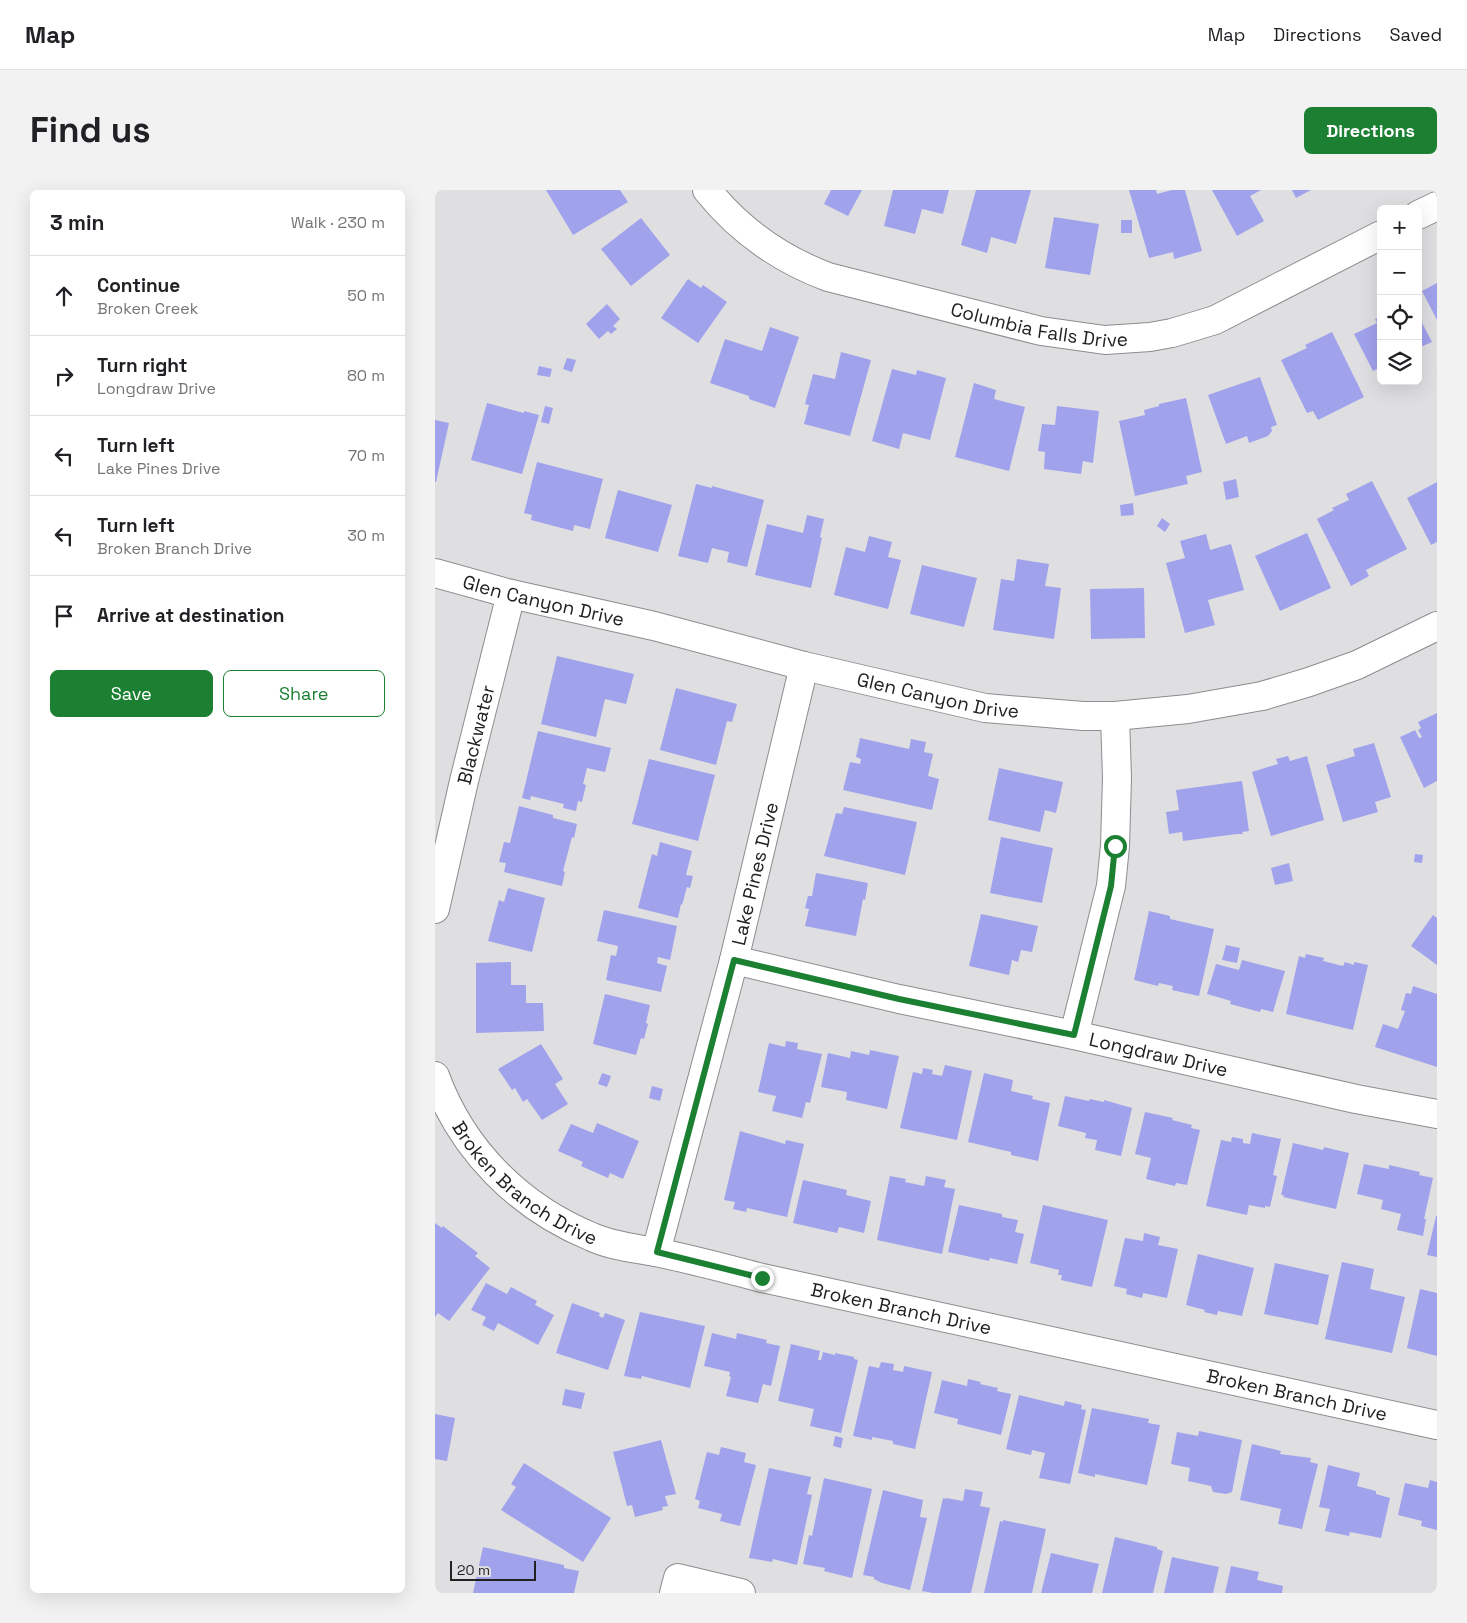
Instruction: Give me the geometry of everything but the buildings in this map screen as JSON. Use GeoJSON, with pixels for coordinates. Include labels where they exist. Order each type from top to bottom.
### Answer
{"type":"FeatureCollection","features":[{"type":"Feature","properties":{"kind":"street","name":"Columbia Falls Drive"},"geometry":{"type":"LineString","coordinates":[[707,190],[722,208],[753,237],[808,270],[828,277],[1041,331],[1105,340],[1150,337],[1172,333],[1215,320],[1377,237]]}},
{"type":"Feature","properties":{"kind":"street"},"geometry":{"type":"LineString","coordinates":[[1422,213],[1437,206]]}},
{"type":"Feature","properties":{"kind":"street","name":"Glen Canyon Drive"},"geometry":{"type":"LineString","coordinates":[[435,573],[511,594],[654,626],[804,666],[985,708],[1083,716],[1115,716],[1188,709],[1261,696],[1357,665],[1437,626]]}},
{"type":"Feature","properties":{"kind":"street","name":"Blackwater"},"geometry":{"type":"LineString","coordinates":[[435,909],[511,594]]}},
{"type":"Feature","properties":{"kind":"street","name":"Lake Pines Drive"},"geometry":{"type":"LineString","coordinates":[[657,1252],[734,960],[804,666]]}},
{"type":"Feature","properties":{"kind":"street"},"geometry":{"type":"LineString","coordinates":[[1074,1035],[1111,886],[1115,846],[1117,778],[1115,716]]}},
{"type":"Feature","properties":{"kind":"street","name":"Longdraw Drive"},"geometry":{"type":"LineString","coordinates":[[734,960],[899,999],[1074,1035],[1356,1099],[1437,1114]]}},
{"type":"Feature","properties":{"kind":"street","name":"Broken Branch Drive"},"geometry":{"type":"LineString","coordinates":[[435,1076],[461,1130],[486,1164],[518,1194],[553,1219],[593,1238],[762,1278],[1437,1425]]}},
{"type":"Feature","properties":{"kind":"street"},"geometry":{"type":"LineString","coordinates":[[674,1593],[678,1578],[741,1593]]}},
{"type":"Feature","properties":{"kind":"route"},"geometry":{"type":"LineString","coordinates":[[762,1278],[657,1252],[734,960],[899,999],[1074,1035],[1111,886],[1115,846]]}}]}
